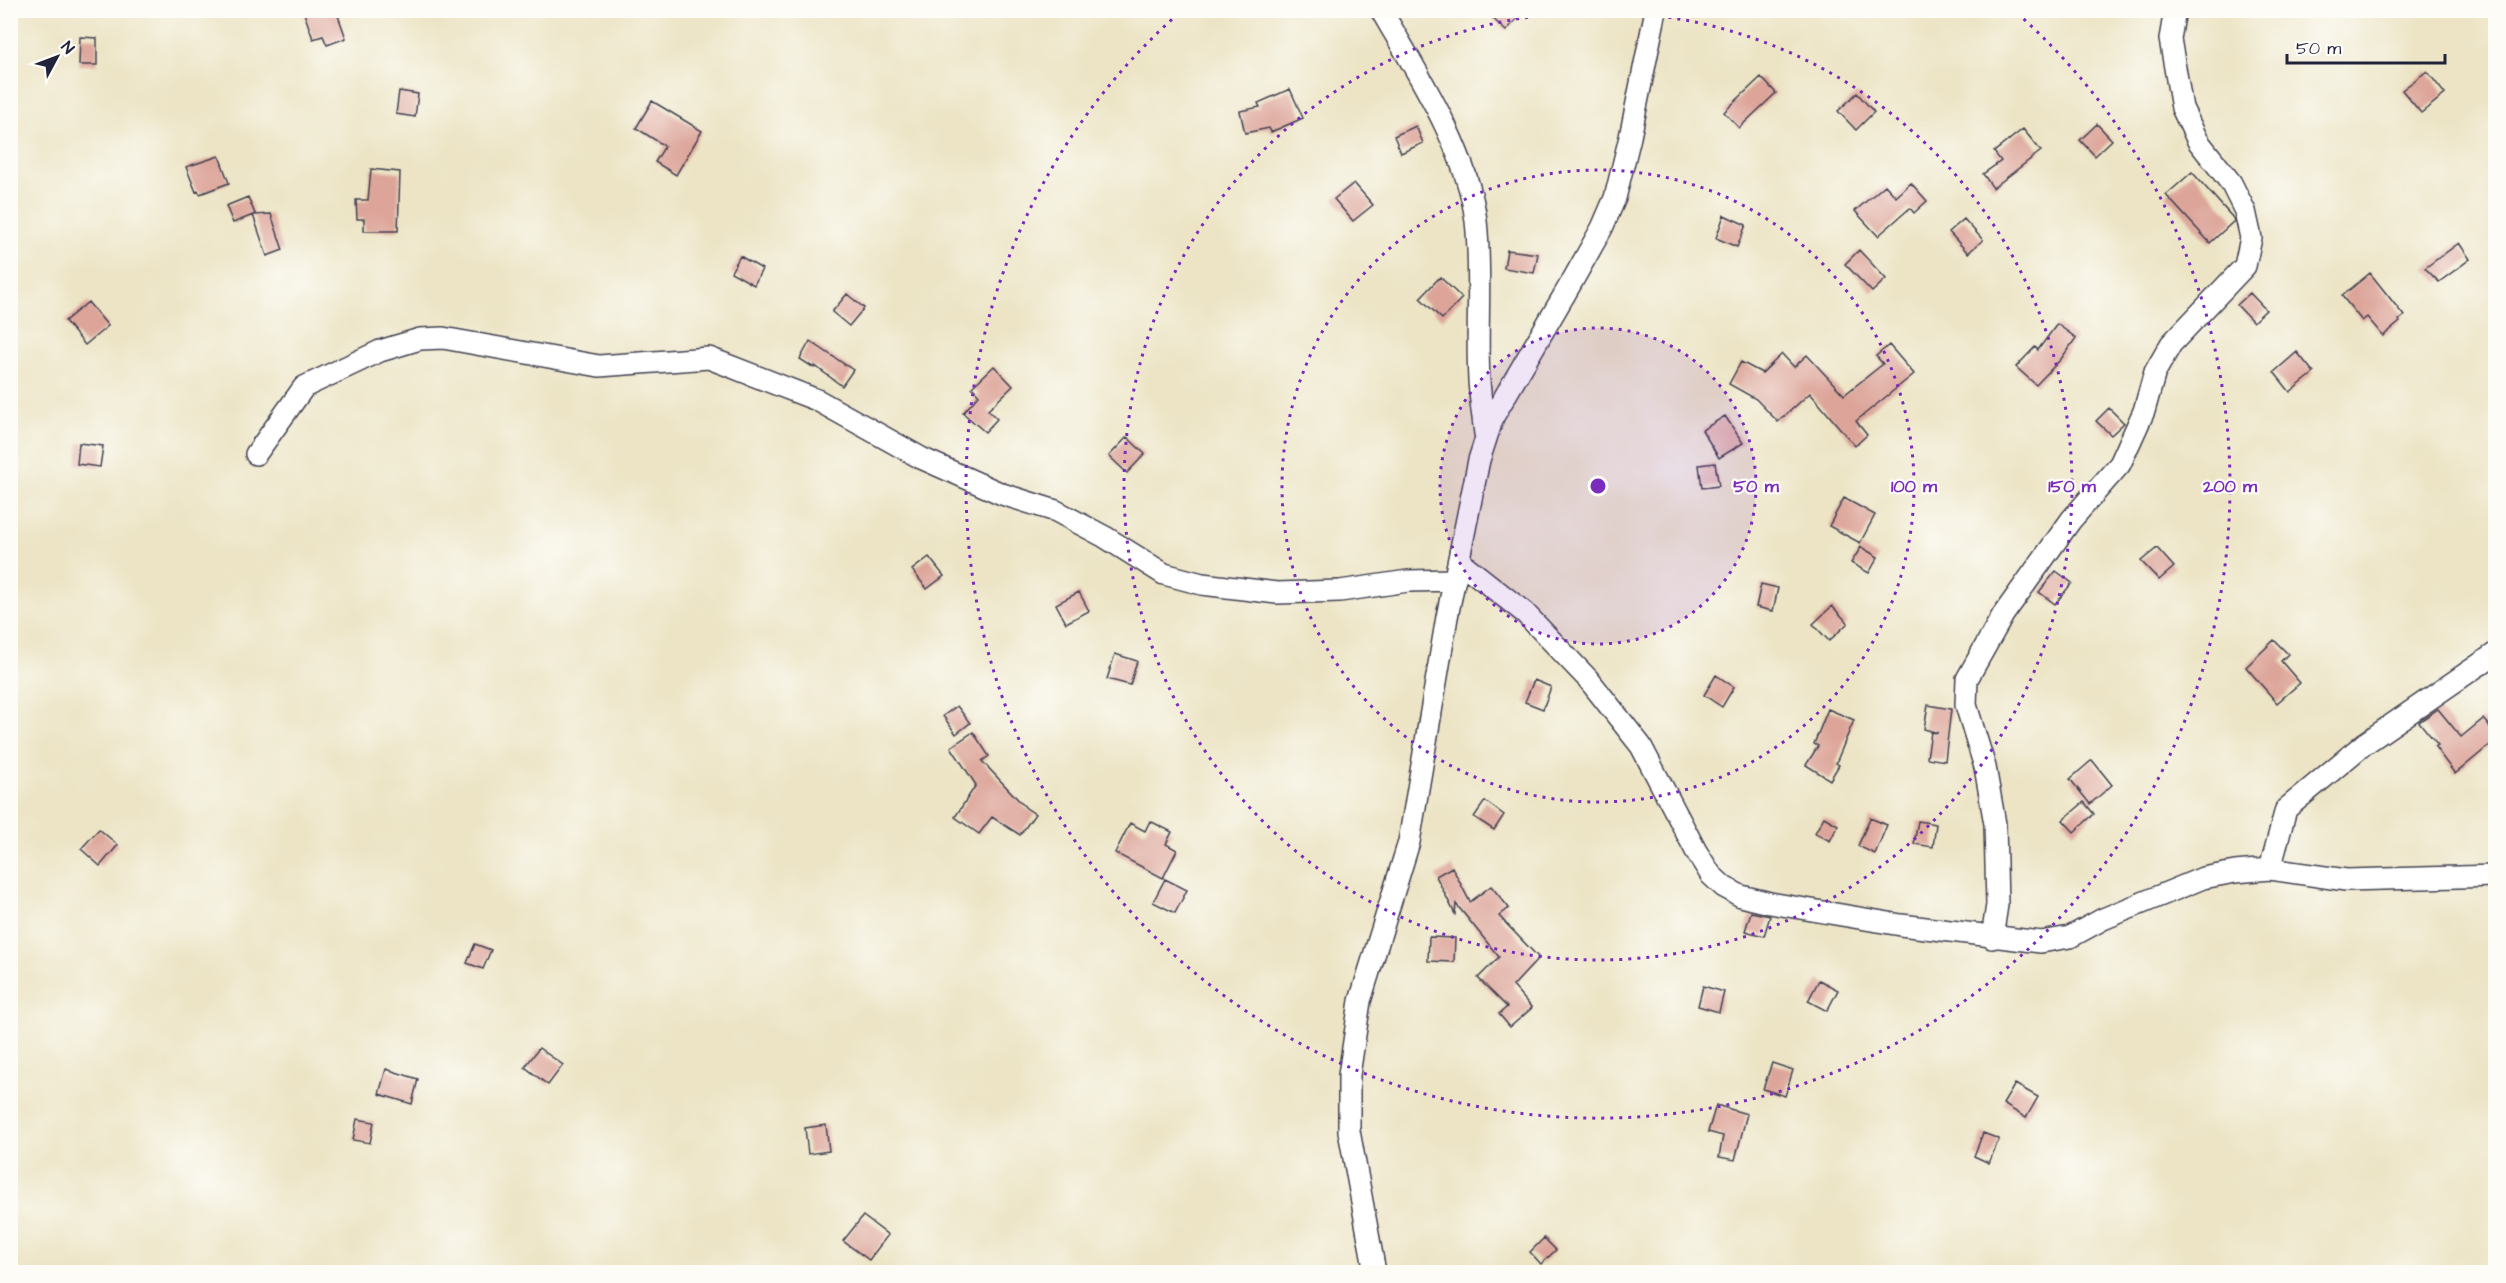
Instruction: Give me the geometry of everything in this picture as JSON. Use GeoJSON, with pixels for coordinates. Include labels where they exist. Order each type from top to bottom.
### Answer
{"type":"FeatureCollection","features":[{"type":"Feature","properties":{"kind":"street"},"geometry":{"type":"LineString","coordinates":[[1381,10],[1444,127],[1465,173],[1476,220],[1480,305],[1479,379],[1485,440]]}},
{"type":"Feature","properties":{"kind":"street"},"geometry":{"type":"LineString","coordinates":[[1375,1272],[1349,1131],[1349,1075],[1360,1001],[1409,842],[1457,571],[1485,440],[1493,417],[1576,276],[1615,198],[1630,138],[1656,10]]}},
{"type":"Feature","properties":{"kind":"street"},"geometry":{"type":"LineString","coordinates":[[1992,938],[1997,905],[1995,824],[1985,767],[1966,705],[1967,679],[2002,615],[2071,520],[2120,464],[2144,411],[2155,372],[2171,344],[2245,266],[2251,238],[2245,211],[2231,183],[2198,141],[2182,108],[2170,39],[2175,10]]}},
{"type":"Feature","properties":{"kind":"street"},"geometry":{"type":"LineString","coordinates":[[256,454],[304,387],[380,351],[420,339],[443,338],[599,366],[709,358],[817,400],[931,463],[1002,494],[1056,511],[1105,537],[1164,574],[1202,584],[1277,593],[1340,591],[1457,571],[1525,614],[1589,680],[1641,746],[1711,875],[1741,896],[1901,926],[2041,942],[2070,937],[2103,919],[2203,878],[2270,870],[2346,880],[2496,876]]}},
{"type":"Feature","properties":{"kind":"street"},"geometry":{"type":"LineString","coordinates":[[2270,870],[2286,809],[2364,744],[2496,653]]}},
{"type":"Feature","properties":{"kind":"building"},"geometry":{"type":"Polygon","coordinates":[[[303,10],[336,10],[346,38],[327,45],[323,36],[313,39],[303,10]]]}},
{"type":"Feature","properties":{"kind":"building"},"geometry":{"type":"Polygon","coordinates":[[[1484,10],[1525,10],[1506,31],[1484,10]]]}},
{"type":"Feature","properties":{"kind":"building"},"geometry":{"type":"Polygon","coordinates":[[[80,37],[97,38],[97,65],[79,65],[80,37]]]}},
{"type":"Feature","properties":{"kind":"building"},"geometry":{"type":"Polygon","coordinates":[[[2427,71],[2445,94],[2421,113],[2402,90],[2427,71]]]}},
{"type":"Feature","properties":{"kind":"building"},"geometry":{"type":"Polygon","coordinates":[[[1761,77],[1776,93],[1739,128],[1724,112],[1761,77]]]}},
{"type":"Feature","properties":{"kind":"building"},"geometry":{"type":"Polygon","coordinates":[[[1290,89],[1303,118],[1271,132],[1269,128],[1245,133],[1240,111],[1260,107],[1258,103],[1290,89]]]}},
{"type":"Feature","properties":{"kind":"building"},"geometry":{"type":"Polygon","coordinates":[[[399,91],[418,94],[415,117],[396,114],[399,91]]]}},
{"type":"Feature","properties":{"kind":"building"},"geometry":{"type":"Polygon","coordinates":[[[1857,93],[1874,112],[1856,130],[1838,111],[1857,93]]]}},
{"type":"Feature","properties":{"kind":"building"},"geometry":{"type":"Polygon","coordinates":[[[652,101],[702,131],[676,175],[655,162],[665,146],[636,128],[652,101]]]}},
{"type":"Feature","properties":{"kind":"building"},"geometry":{"type":"Polygon","coordinates":[[[2097,124],[2112,140],[2095,156],[2080,140],[2097,124]]]}},
{"type":"Feature","properties":{"kind":"building"},"geometry":{"type":"Polygon","coordinates":[[[1416,126],[1423,143],[1401,153],[1394,136],[1416,126]]]}},
{"type":"Feature","properties":{"kind":"building"},"geometry":{"type":"Polygon","coordinates":[[[2023,129],[2041,151],[1993,188],[1983,174],[2001,161],[1994,152],[2023,129]]]}},
{"type":"Feature","properties":{"kind":"building"},"geometry":{"type":"Polygon","coordinates":[[[219,156],[229,183],[200,194],[196,192],[186,167],[219,156]]]}},
{"type":"Feature","properties":{"kind":"building"},"geometry":{"type":"Polygon","coordinates":[[[371,169],[400,172],[398,231],[364,231],[364,219],[357,219],[356,200],[368,200],[371,169]]]}},
{"type":"Feature","properties":{"kind":"building"},"geometry":{"type":"Polygon","coordinates":[[[2192,172],[2234,221],[2210,243],[2166,195],[2192,172]]]}},
{"type":"Feature","properties":{"kind":"building"},"geometry":{"type":"Polygon","coordinates":[[[1354,183],[1373,205],[1353,221],[1334,199],[1354,183]]]}},
{"type":"Feature","properties":{"kind":"building"},"geometry":{"type":"Polygon","coordinates":[[[1911,183],[1927,201],[1914,213],[1910,208],[1878,236],[1855,211],[1885,185],[1896,197],[1911,183]]]}},
{"type":"Feature","properties":{"kind":"building"},"geometry":{"type":"Polygon","coordinates":[[[248,197],[255,214],[233,223],[226,206],[248,197]]]}},
{"type":"Feature","properties":{"kind":"building"},"geometry":{"type":"Polygon","coordinates":[[[271,214],[283,250],[267,256],[253,215],[271,214]]]}},
{"type":"Feature","properties":{"kind":"building"},"geometry":{"type":"Polygon","coordinates":[[[1724,215],[1746,225],[1737,247],[1716,238],[1724,215]]]}},
{"type":"Feature","properties":{"kind":"building"},"geometry":{"type":"Polygon","coordinates":[[[1964,219],[1983,240],[1968,253],[1949,232],[1964,219]]]}},
{"type":"Feature","properties":{"kind":"building"},"geometry":{"type":"Polygon","coordinates":[[[2459,243],[2470,259],[2439,282],[2425,268],[2459,243]]]}},
{"type":"Feature","properties":{"kind":"building"},"geometry":{"type":"Polygon","coordinates":[[[1507,250],[1538,254],[1534,273],[1504,268],[1507,250]]]}},
{"type":"Feature","properties":{"kind":"building"},"geometry":{"type":"Polygon","coordinates":[[[1859,250],[1886,279],[1872,292],[1845,264],[1859,250]]]}},
{"type":"Feature","properties":{"kind":"building"},"geometry":{"type":"Polygon","coordinates":[[[740,256],[762,269],[754,285],[731,272],[740,256]]]}},
{"type":"Feature","properties":{"kind":"building"},"geometry":{"type":"Polygon","coordinates":[[[2370,273],[2404,316],[2383,336],[2367,317],[2362,321],[2342,296],[2370,273]]]}},
{"type":"Feature","properties":{"kind":"building"},"geometry":{"type":"Polygon","coordinates":[[[1440,277],[1462,298],[1442,319],[1420,298],[1440,277]]]}},
{"type":"Feature","properties":{"kind":"building"},"geometry":{"type":"Polygon","coordinates":[[[2250,293],[2266,310],[2253,322],[2237,305],[2250,293]]]}},
{"type":"Feature","properties":{"kind":"building"},"geometry":{"type":"Polygon","coordinates":[[[847,294],[864,308],[849,326],[832,312],[847,294]]]}},
{"type":"Feature","properties":{"kind":"building"},"geometry":{"type":"Polygon","coordinates":[[[88,302],[108,326],[85,345],[65,321],[88,302]]]}},
{"type":"Feature","properties":{"kind":"building"},"geometry":{"type":"Polygon","coordinates":[[[2057,324],[2076,338],[2061,359],[2036,385],[2016,367],[2035,347],[2038,350],[2057,324]]]}},
{"type":"Feature","properties":{"kind":"building"},"geometry":{"type":"Polygon","coordinates":[[[810,341],[853,370],[842,386],[815,366],[814,368],[800,359],[810,341]]]}},
{"type":"Feature","properties":{"kind":"building"},"geometry":{"type":"Polygon","coordinates":[[[1889,345],[1914,374],[1856,421],[1867,435],[1855,446],[1810,393],[1778,422],[1756,399],[1729,384],[1741,362],[1762,373],[1782,354],[1794,367],[1807,355],[1844,395],[1883,364],[1876,356],[1889,345]]]}},
{"type":"Feature","properties":{"kind":"building"},"geometry":{"type":"Polygon","coordinates":[[[2297,352],[2314,373],[2290,392],[2274,372],[2297,352]]]}},
{"type":"Feature","properties":{"kind":"building"},"geometry":{"type":"Polygon","coordinates":[[[994,366],[1013,386],[988,410],[997,419],[985,432],[963,413],[979,395],[972,387],[994,366]]]}},
{"type":"Feature","properties":{"kind":"building"},"geometry":{"type":"Polygon","coordinates":[[[2109,408],[2124,423],[2111,435],[2096,421],[2109,408]]]}},
{"type":"Feature","properties":{"kind":"building"},"geometry":{"type":"Polygon","coordinates":[[[1725,416],[1743,443],[1719,458],[1702,430],[1725,416]]]}},
{"type":"Feature","properties":{"kind":"building"},"geometry":{"type":"Polygon","coordinates":[[[1127,437],[1145,454],[1127,473],[1109,456],[1127,437]]]}},
{"type":"Feature","properties":{"kind":"building"},"geometry":{"type":"Polygon","coordinates":[[[79,443],[103,446],[100,467],[77,464],[79,443]]]}},
{"type":"Feature","properties":{"kind":"building"},"geometry":{"type":"Polygon","coordinates":[[[1715,463],[1719,486],[1702,488],[1699,465],[1715,463]]]}},
{"type":"Feature","properties":{"kind":"building"},"geometry":{"type":"Polygon","coordinates":[[[1844,498],[1875,515],[1860,543],[1829,526],[1844,498]]]}},
{"type":"Feature","properties":{"kind":"building"},"geometry":{"type":"Polygon","coordinates":[[[1861,547],[1878,557],[1869,573],[1851,563],[1861,547]]]}},
{"type":"Feature","properties":{"kind":"building"},"geometry":{"type":"Polygon","coordinates":[[[2157,548],[2174,567],[2159,580],[2141,561],[2157,548]]]}},
{"type":"Feature","properties":{"kind":"building"},"geometry":{"type":"Polygon","coordinates":[[[929,557],[944,576],[927,589],[912,570],[929,557]]]}},
{"type":"Feature","properties":{"kind":"building"},"geometry":{"type":"Polygon","coordinates":[[[2056,571],[2072,583],[2055,604],[2039,592],[2056,571]]]}},
{"type":"Feature","properties":{"kind":"building"},"geometry":{"type":"Polygon","coordinates":[[[1761,584],[1778,588],[1773,611],[1756,607],[1761,584]]]}},
{"type":"Feature","properties":{"kind":"building"},"geometry":{"type":"Polygon","coordinates":[[[1079,592],[1089,611],[1066,623],[1056,604],[1079,592]]]}},
{"type":"Feature","properties":{"kind":"building"},"geometry":{"type":"Polygon","coordinates":[[[1832,606],[1848,623],[1829,641],[1813,624],[1832,606]]]}},
{"type":"Feature","properties":{"kind":"building"},"geometry":{"type":"Polygon","coordinates":[[[2274,640],[2288,654],[2281,661],[2300,683],[2277,703],[2246,667],[2274,640]]]}},
{"type":"Feature","properties":{"kind":"building"},"geometry":{"type":"Polygon","coordinates":[[[1115,654],[1137,661],[1130,685],[1107,679],[1115,654]]]}},
{"type":"Feature","properties":{"kind":"building"},"geometry":{"type":"Polygon","coordinates":[[[1716,675],[1734,687],[1722,707],[1704,695],[1716,675]]]}},
{"type":"Feature","properties":{"kind":"building"},"geometry":{"type":"Polygon","coordinates":[[[1534,680],[1551,687],[1543,709],[1525,702],[1534,680]]]}},
{"type":"Feature","properties":{"kind":"building"},"geometry":{"type":"Polygon","coordinates":[[[1928,705],[1951,709],[1945,761],[1927,758],[1931,732],[1938,733],[1924,729],[1928,705]]]}},
{"type":"Feature","properties":{"kind":"building"},"geometry":{"type":"Polygon","coordinates":[[[957,706],[970,723],[956,734],[943,716],[957,706]]]}},
{"type":"Feature","properties":{"kind":"building"},"geometry":{"type":"Polygon","coordinates":[[[1828,709],[1854,720],[1836,763],[1839,765],[1830,780],[1806,765],[1818,746],[1814,744],[1828,709]]]}},
{"type":"Feature","properties":{"kind":"building"},"geometry":{"type":"Polygon","coordinates":[[[2438,709],[2461,737],[2483,719],[2496,734],[2496,740],[2455,774],[2435,747],[2438,745],[2419,722],[2438,709]]]}},
{"type":"Feature","properties":{"kind":"building"},"geometry":{"type":"Polygon","coordinates":[[[973,732],[989,756],[982,761],[1026,808],[1035,814],[1020,835],[992,817],[979,834],[955,817],[976,785],[951,747],[973,732]]]}},
{"type":"Feature","properties":{"kind":"building"},"geometry":{"type":"Polygon","coordinates":[[[2092,760],[2112,785],[2090,804],[2070,779],[2092,760]]]}},
{"type":"Feature","properties":{"kind":"building"},"geometry":{"type":"Polygon","coordinates":[[[1485,801],[1504,815],[1494,830],[1474,817],[1485,801]]]}},
{"type":"Feature","properties":{"kind":"building"},"geometry":{"type":"Polygon","coordinates":[[[2084,802],[2094,814],[2074,832],[2063,820],[2084,802]]]}},
{"type":"Feature","properties":{"kind":"building"},"geometry":{"type":"Polygon","coordinates":[[[1824,817],[1838,825],[1830,841],[1815,833],[1824,817]]]}},
{"type":"Feature","properties":{"kind":"building"},"geometry":{"type":"Polygon","coordinates":[[[1870,818],[1887,825],[1875,854],[1858,846],[1870,818]]]}},
{"type":"Feature","properties":{"kind":"building"},"geometry":{"type":"Polygon","coordinates":[[[1150,821],[1172,832],[1166,844],[1177,850],[1163,878],[1115,853],[1130,823],[1145,831],[1150,821]]]}},
{"type":"Feature","properties":{"kind":"building"},"geometry":{"type":"Polygon","coordinates":[[[1918,821],[1936,824],[1933,847],[1914,844],[1918,821]]]}},
{"type":"Feature","properties":{"kind":"building"},"geometry":{"type":"Polygon","coordinates":[[[99,829],[118,845],[100,866],[81,849],[99,829]]]}},
{"type":"Feature","properties":{"kind":"building"},"geometry":{"type":"Polygon","coordinates":[[[1452,867],[1470,902],[1491,886],[1509,908],[1499,916],[1539,958],[1513,986],[1532,1008],[1510,1027],[1499,1014],[1507,1007],[1478,978],[1499,957],[1456,904],[1455,914],[1436,876],[1452,867]]]}},
{"type":"Feature","properties":{"kind":"building"},"geometry":{"type":"Polygon","coordinates":[[[1165,879],[1187,890],[1175,913],[1153,902],[1165,879]]]}},
{"type":"Feature","properties":{"kind":"building"},"geometry":{"type":"Polygon","coordinates":[[[1751,912],[1770,916],[1764,936],[1745,931],[1751,912]]]}},
{"type":"Feature","properties":{"kind":"building"},"geometry":{"type":"Polygon","coordinates":[[[1429,937],[1455,938],[1454,962],[1428,961],[1429,937]]]}},
{"type":"Feature","properties":{"kind":"building"},"geometry":{"type":"Polygon","coordinates":[[[475,944],[491,950],[483,969],[467,963],[475,944]]]}},
{"type":"Feature","properties":{"kind":"building"},"geometry":{"type":"Polygon","coordinates":[[[1819,980],[1838,990],[1827,1011],[1808,1001],[1819,980]]]}},
{"type":"Feature","properties":{"kind":"building"},"geometry":{"type":"Polygon","coordinates":[[[1703,986],[1724,992],[1719,1012],[1698,1006],[1703,986]]]}},
{"type":"Feature","properties":{"kind":"building"},"geometry":{"type":"Polygon","coordinates":[[[539,1048],[563,1065],[548,1085],[525,1067],[539,1048]]]}},
{"type":"Feature","properties":{"kind":"building"},"geometry":{"type":"Polygon","coordinates":[[[1772,1063],[1793,1070],[1785,1096],[1763,1089],[1772,1063]]]}},
{"type":"Feature","properties":{"kind":"building"},"geometry":{"type":"Polygon","coordinates":[[[386,1069],[418,1079],[412,1104],[379,1094],[386,1069]]]}},
{"type":"Feature","properties":{"kind":"building"},"geometry":{"type":"Polygon","coordinates":[[[2015,1084],[2038,1097],[2026,1118],[2003,1104],[2015,1084]]]}},
{"type":"Feature","properties":{"kind":"building"},"geometry":{"type":"Polygon","coordinates":[[[1716,1105],[1747,1114],[1735,1160],[1719,1157],[1723,1136],[1708,1132],[1716,1105]]]}},
{"type":"Feature","properties":{"kind":"building"},"geometry":{"type":"Polygon","coordinates":[[[357,1119],[374,1122],[370,1143],[353,1140],[357,1119]]]}},
{"type":"Feature","properties":{"kind":"building"},"geometry":{"type":"Polygon","coordinates":[[[826,1125],[829,1151],[808,1154],[805,1128],[826,1125]]]}},
{"type":"Feature","properties":{"kind":"building"},"geometry":{"type":"Polygon","coordinates":[[[1983,1133],[1999,1139],[1989,1163],[1974,1156],[1983,1133]]]}},
{"type":"Feature","properties":{"kind":"building"},"geometry":{"type":"Polygon","coordinates":[[[863,1216],[888,1235],[869,1260],[843,1241],[863,1216]]]}},
{"type":"Feature","properties":{"kind":"building"},"geometry":{"type":"Polygon","coordinates":[[[1544,1238],[1556,1250],[1541,1264],[1530,1252],[1544,1238]]]}}]}
